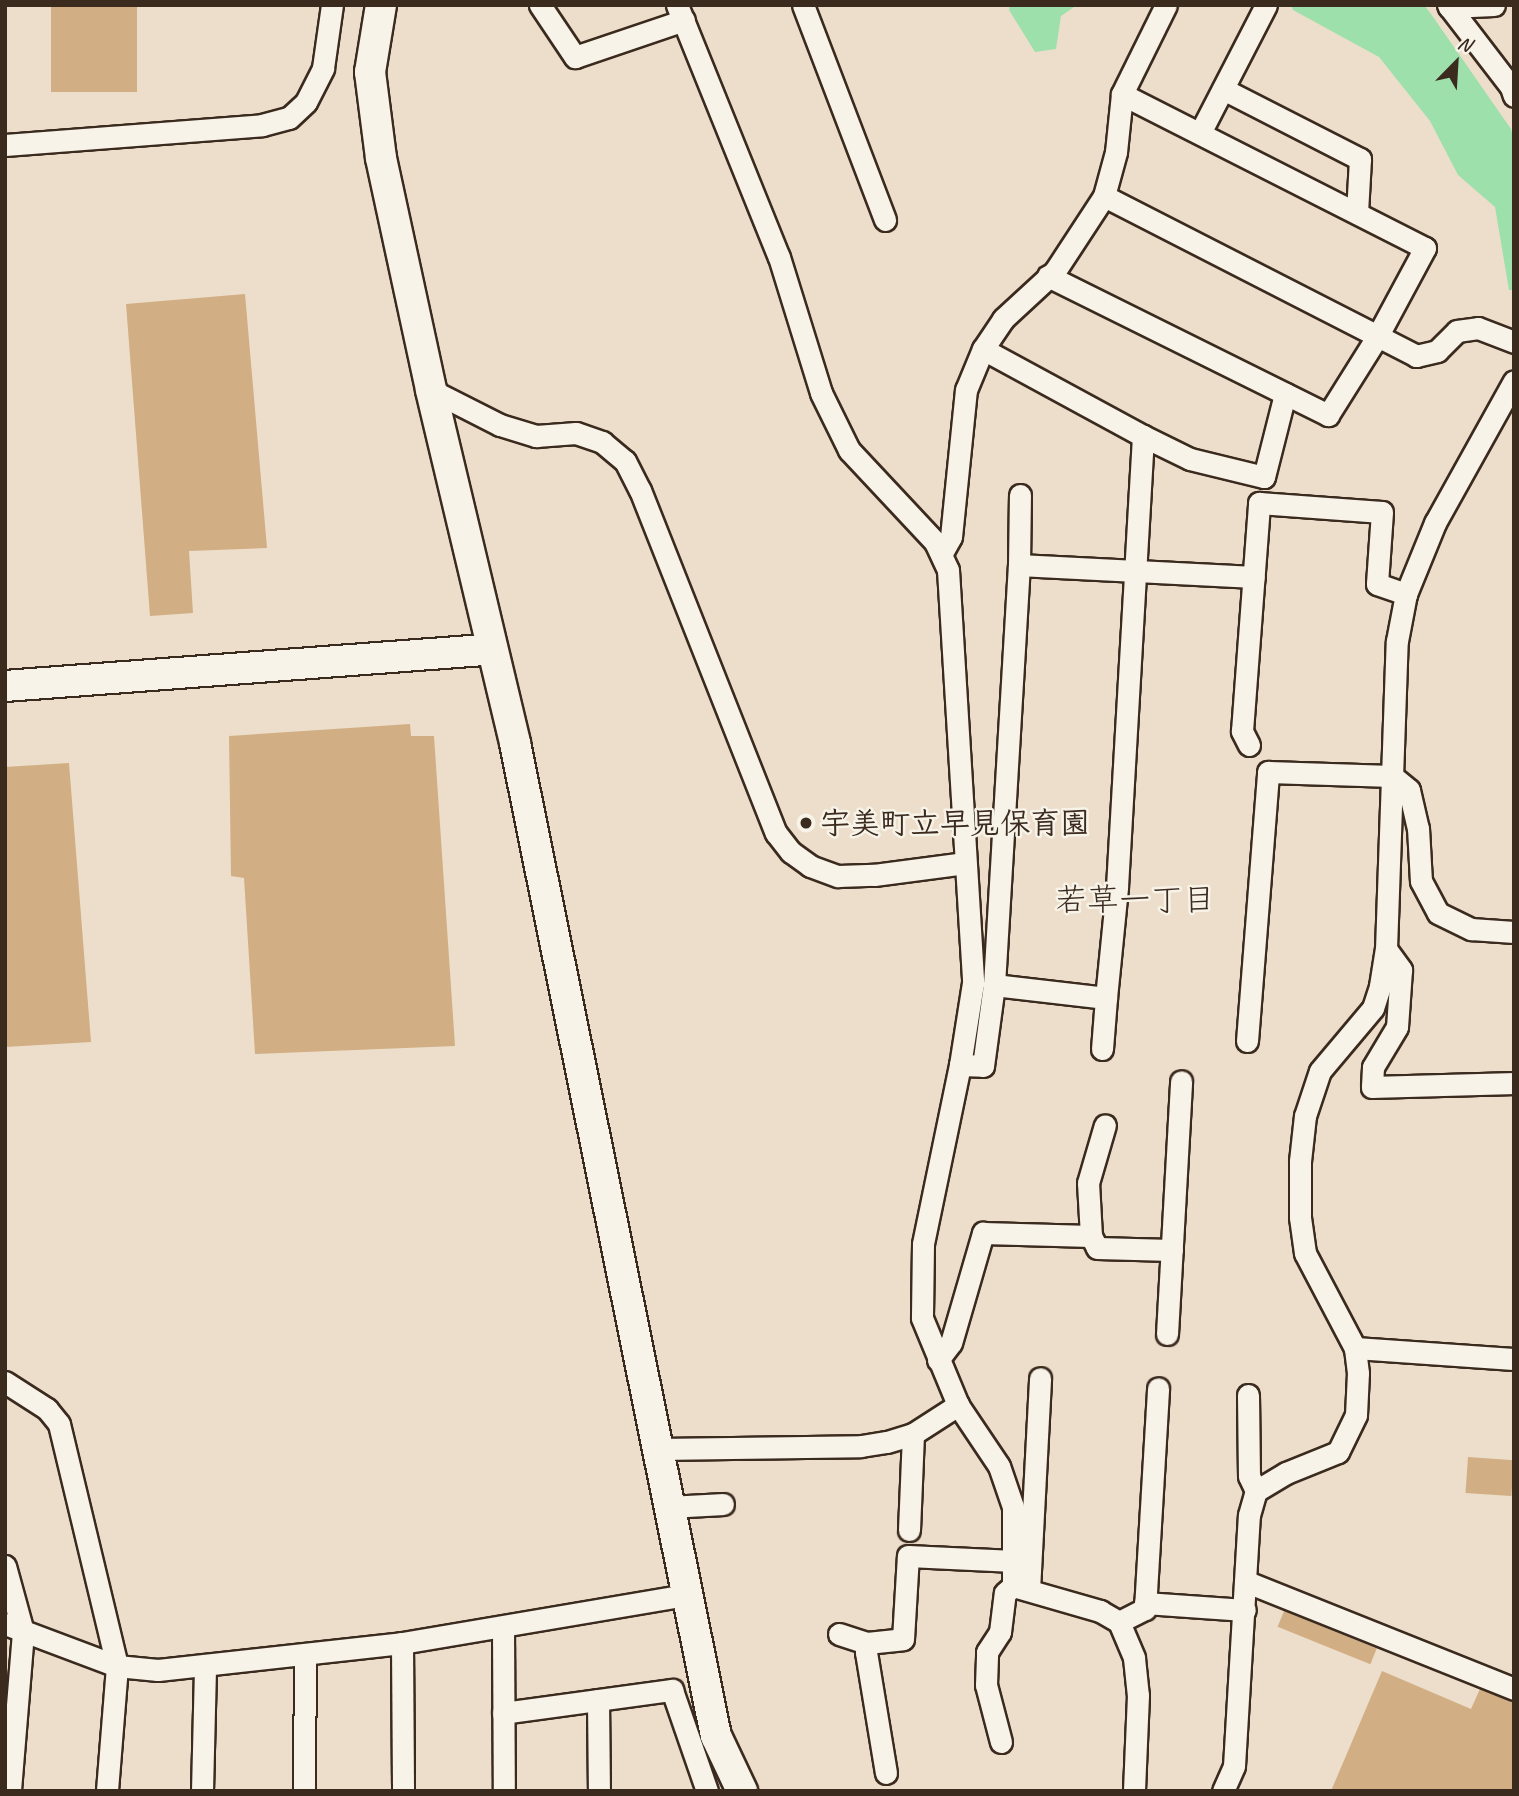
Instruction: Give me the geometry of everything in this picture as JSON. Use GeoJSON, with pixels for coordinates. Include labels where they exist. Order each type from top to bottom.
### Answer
{"type":"FeatureCollection","features":[{"type":"Feature","properties":{"kind":"street"},"geometry":{"type":"LineString","coordinates":[[5,145],[262,125],[289,118],[306,103],[323,68],[332,5]]}},
{"type":"Feature","properties":{"kind":"street"},"geometry":{"type":"LineString","coordinates":[[381,5],[370,72],[372,104],[431,390],[515,743],[685,1595],[716,1736],[741,1791]]}},
{"type":"Feature","properties":{"kind":"street"},"geometry":{"type":"LineString","coordinates":[[540,5],[575,57],[681,12],[779,257],[821,393],[832,416],[849,450],[942,553],[951,593],[973,983],[960,1065],[923,1244],[922,1318],[958,1405],[999,1466],[1013,1507],[1014,1561],[1021,1588]]}},
{"type":"Feature","properties":{"kind":"street"},"geometry":{"type":"LineString","coordinates":[[803,5],[885,220]]}},
{"type":"Feature","properties":{"kind":"street"},"geometry":{"type":"LineString","coordinates":[[942,553],[951,537],[966,390],[984,349],[1003,319],[1055,271],[1104,197],[1115,152],[1122,94],[1166,5]]}},
{"type":"Feature","properties":{"kind":"street"},"geometry":{"type":"LineString","coordinates":[[1200,133],[1266,5]]}},
{"type":"Feature","properties":{"kind":"street"},"geometry":{"type":"LineString","coordinates":[[1448,6],[1494,5]]}},
{"type":"Feature","properties":{"kind":"street"},"geometry":{"type":"LineString","coordinates":[[1448,6],[1511,88],[1514,96]]}},
{"type":"Feature","properties":{"kind":"street"},"geometry":{"type":"LineString","coordinates":[[1223,89],[1360,159],[1357,213]]}},
{"type":"Feature","properties":{"kind":"street"},"geometry":{"type":"LineString","coordinates":[[1048,276],[1328,415],[1377,337],[1425,248],[1122,94]]}},
{"type":"Feature","properties":{"kind":"street"},"geometry":{"type":"LineString","coordinates":[[1104,197],[1416,356],[1437,351],[1457,331],[1478,328],[1514,342]]}},
{"type":"Feature","properties":{"kind":"street"},"geometry":{"type":"LineString","coordinates":[[984,349],[1190,459],[1265,477],[1285,394]]}},
{"type":"Feature","properties":{"kind":"street"},"geometry":{"type":"LineString","coordinates":[[1256,1492],[1286,1473],[1338,1452],[1356,1415],[1358,1373],[1355,1348],[1305,1253],[1300,1217],[1300,1161],[1305,1116],[1320,1071],[1373,1008],[1386,950],[1397,641],[1406,594],[1435,523],[1514,382]]}},
{"type":"Feature","properties":{"kind":"street"},"geometry":{"type":"LineString","coordinates":[[431,390],[500,425],[537,436],[576,433],[602,442],[625,461],[640,490],[776,833],[791,852],[810,866],[838,876],[874,875],[965,863]]}},
{"type":"Feature","properties":{"kind":"street"},"geometry":{"type":"LineString","coordinates":[[1102,1049],[1117,887],[1143,436]]}},
{"type":"Feature","properties":{"kind":"street"},"geometry":{"type":"LineString","coordinates":[[960,1065],[983,1066],[994,985],[1019,565],[1020,495]]}},
{"type":"Feature","properties":{"kind":"street"},"geometry":{"type":"LineString","coordinates":[[1249,745],[1242,732],[1259,503],[1382,512],[1377,584],[1406,594]]}},
{"type":"Feature","properties":{"kind":"street"},"geometry":{"type":"LineString","coordinates":[[1019,565],[1254,577]]}},
{"type":"Feature","properties":{"kind":"street"},"geometry":{"type":"LineString","coordinates":[[5,686],[492,649]]}},
{"type":"Feature","properties":{"kind":"street"},"geometry":{"type":"LineString","coordinates":[[1247,1041],[1268,772],[1392,776],[1409,790],[1418,828],[1421,881],[1438,913],[1471,929],[1514,932]]}},
{"type":"Feature","properties":{"kind":"street"},"geometry":{"type":"LineString","coordinates":[[1386,950],[1401,970],[1397,1027],[1373,1067],[1372,1087],[1514,1083]]}},
{"type":"Feature","properties":{"kind":"street"},"geometry":{"type":"LineString","coordinates":[[994,985],[1106,998]]}},
{"type":"Feature","properties":{"kind":"street"},"geometry":{"type":"LineString","coordinates":[[1167,1334],[1181,1081]]}},
{"type":"Feature","properties":{"kind":"street"},"geometry":{"type":"LineString","coordinates":[[1105,1125],[1088,1183],[1091,1236],[1097,1248],[1172,1250]]}},
{"type":"Feature","properties":{"kind":"street"},"geometry":{"type":"LineString","coordinates":[[938,1360],[951,1343],[983,1233],[1091,1236]]}},
{"type":"Feature","properties":{"kind":"street"},"geometry":{"type":"LineString","coordinates":[[1355,1348],[1514,1359]]}},
{"type":"Feature","properties":{"kind":"street"},"geometry":{"type":"LineString","coordinates":[[1021,1588],[1040,1378]]}},
{"type":"Feature","properties":{"kind":"street"},"geometry":{"type":"LineString","coordinates":[[5,1382],[47,1409],[59,1424],[117,1666],[107,1791]]}},
{"type":"Feature","properties":{"kind":"street"},"geometry":{"type":"LineString","coordinates":[[1119,1622],[1145,1609],[1158,1388]]}},
{"type":"Feature","properties":{"kind":"street"},"geometry":{"type":"LineString","coordinates":[[1223,1791],[1234,1766],[1249,1515],[1256,1492],[1249,1476],[1248,1395]]}},
{"type":"Feature","properties":{"kind":"street"},"geometry":{"type":"LineString","coordinates":[[658,1449],[861,1446],[913,1434],[958,1405]]}},
{"type":"Feature","properties":{"kind":"street"},"geometry":{"type":"LineString","coordinates":[[909,1530],[913,1434]]}},
{"type":"Feature","properties":{"kind":"street"},"geometry":{"type":"LineString","coordinates":[[669,1507],[723,1504]]}},
{"type":"Feature","properties":{"kind":"street"},"geometry":{"type":"LineString","coordinates":[[839,1634],[867,1643],[903,1640],[908,1556],[1014,1561]]}},
{"type":"Feature","properties":{"kind":"street"},"geometry":{"type":"LineString","coordinates":[[5,1566],[14,1628],[10,1791]]}},
{"type":"Feature","properties":{"kind":"street"},"geometry":{"type":"LineString","coordinates":[[1247,1582],[1514,1689]]}},
{"type":"Feature","properties":{"kind":"street"},"geometry":{"type":"LineString","coordinates":[[1001,1742],[986,1685],[987,1653],[1000,1632],[1005,1593],[1021,1588],[1100,1611],[1119,1622],[1134,1658],[1138,1695],[1134,1791]]}},
{"type":"Feature","properties":{"kind":"street"},"geometry":{"type":"LineString","coordinates":[[14,1628],[117,1666],[158,1670],[402,1643],[685,1595]]}},
{"type":"Feature","properties":{"kind":"street"},"geometry":{"type":"LineString","coordinates":[[1145,1603],[1245,1610]]}},
{"type":"Feature","properties":{"kind":"street"},"geometry":{"type":"LineString","coordinates":[[503,1627],[504,1791]]}},
{"type":"Feature","properties":{"kind":"street"},"geometry":{"type":"LineString","coordinates":[[402,1643],[403,1791]]}},
{"type":"Feature","properties":{"kind":"street"},"geometry":{"type":"LineString","coordinates":[[867,1643],[866,1652],[886,1773]]}},
{"type":"Feature","properties":{"kind":"street"},"geometry":{"type":"LineString","coordinates":[[304,1791],[305,1654]]}},
{"type":"Feature","properties":{"kind":"street"},"geometry":{"type":"LineString","coordinates":[[202,1791],[205,1665]]}},
{"type":"Feature","properties":{"kind":"street"},"geometry":{"type":"LineString","coordinates":[[503,1713],[672,1690],[707,1791]]}},
{"type":"Feature","properties":{"kind":"street"},"geometry":{"type":"LineString","coordinates":[[598,1700],[599,1791]]}},
{"type":"Feature","properties":{"kind":"green space"},"geometry":{"type":"Polygon","coordinates":[[[1010,5],[1077,5],[1061,16],[1056,49],[1035,52],[1009,10],[1010,5]]]}},
{"type":"Feature","properties":{"kind":"green space"},"geometry":{"type":"Polygon","coordinates":[[[1291,5],[1424,5],[1511,129],[1514,142],[1514,290],[1509,290],[1495,207],[1458,175],[1430,121],[1379,57],[1293,10],[1291,5]]]}},
{"type":"Feature","properties":{"kind":"building"},"geometry":{"type":"Polygon","coordinates":[[[51,5],[137,5],[137,92],[51,92],[51,5]]]}},
{"type":"Feature","properties":{"kind":"building"},"geometry":{"type":"Polygon","coordinates":[[[245,294],[267,548],[189,551],[193,613],[150,616],[126,304],[245,294]]]}},
{"type":"Feature","properties":{"kind":"building"},"geometry":{"type":"Polygon","coordinates":[[[410,724],[411,736],[434,736],[455,1046],[255,1054],[244,878],[231,876],[229,736],[410,724]]]}},
{"type":"Feature","properties":{"kind":"building"},"geometry":{"type":"Polygon","coordinates":[[[69,763],[91,1042],[5,1047],[5,767],[69,763]]]}},
{"type":"Feature","properties":{"kind":"building"},"geometry":{"type":"Polygon","coordinates":[[[1468,1457],[1514,1460],[1511,1496],[1465,1493],[1468,1457]]]}},
{"type":"Feature","properties":{"kind":"building"},"geometry":{"type":"Polygon","coordinates":[[[1284,1611],[1377,1648],[1370,1664],[1278,1627],[1284,1611]]]}},
{"type":"Feature","properties":{"kind":"building"},"geometry":{"type":"Polygon","coordinates":[[[1382,1671],[1471,1709],[1480,1689],[1514,1702],[1514,1791],[1331,1791],[1382,1671]]]}},
{"type":"Feature","properties":{"kind":"place","name":"宇美町立早見保育園"},"geometry":{"type":"Point","coordinates":[806,823]}},
{"type":"Feature","properties":{"kind":"district","name":"若草一丁目"},"geometry":{"type":"Point","coordinates":[1135,900]}}]}
